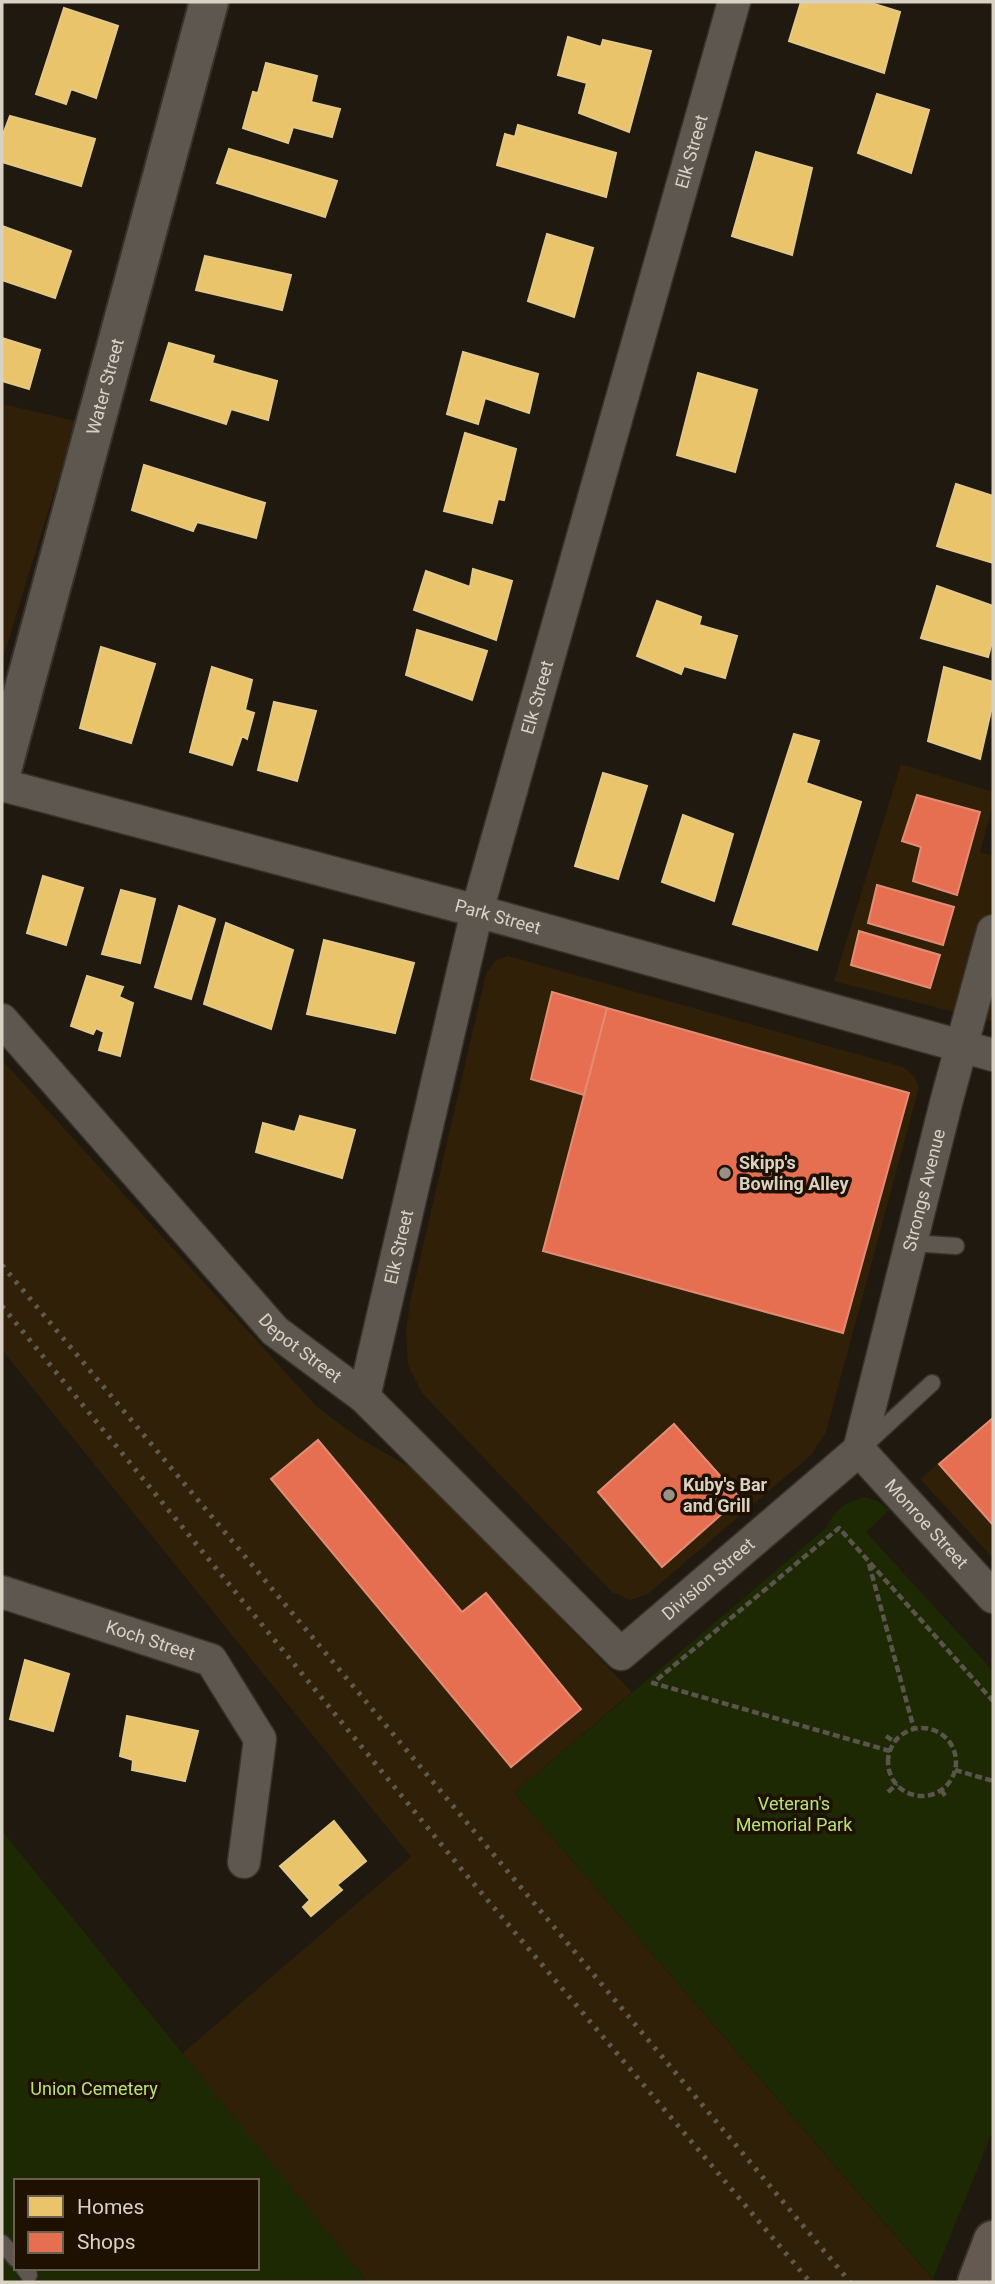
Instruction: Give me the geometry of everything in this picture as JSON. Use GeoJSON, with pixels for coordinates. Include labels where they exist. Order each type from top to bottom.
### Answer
{"type":"FeatureCollection","features":[{"type":"Feature","properties":{"kind":"main road"},"geometry":{"type":"LineString","coordinates":[[977,2282],[993,2240]]}},
{"type":"Feature","properties":{"kind":"street","name":"Water Street"},"geometry":{"type":"LineString","coordinates":[[2,770],[209,2]]}},
{"type":"Feature","properties":{"kind":"street","name":"Elk Street"},"geometry":{"type":"LineString","coordinates":[[365,1397],[477,911],[734,2]]}},
{"type":"Feature","properties":{"kind":"street","name":"Park Street"},"geometry":{"type":"LineString","coordinates":[[2,785],[477,911],[993,1055]]}},
{"type":"Feature","properties":{"kind":"street","name":"Strongs Avenue"},"geometry":{"type":"LineString","coordinates":[[859,1450],[993,931]]}},
{"type":"Feature","properties":{"kind":"street","name":"Depot Street"},"geometry":{"type":"LineString","coordinates":[[2,1020],[275,1331],[365,1397],[621,1654]]}},
{"type":"Feature","properties":{"kind":"street","name":"Monroe Street"},"geometry":{"type":"LineString","coordinates":[[859,1450],[993,1597]]}},
{"type":"Feature","properties":{"kind":"street","name":"Division Street"},"geometry":{"type":"LineString","coordinates":[[621,1654],[859,1450]]}},
{"type":"Feature","properties":{"kind":"street","name":"Koch Street"},"geometry":{"type":"LineString","coordinates":[[2,1592],[211,1660],[260,1739],[244,1862]]}},
{"type":"Feature","properties":{"kind":"lane"},"geometry":{"type":"LineString","coordinates":[[911,1243],[956,1247]]}},
{"type":"Feature","properties":{"kind":"lane"},"geometry":{"type":"LineString","coordinates":[[859,1450],[932,1383]]}},
{"type":"Feature","properties":{"kind":"lane"},"geometry":{"type":"LineString","coordinates":[[2,2243],[14,2257]]}},
{"type":"Feature","properties":{"kind":"path"},"geometry":{"type":"LineString","coordinates":[[890,1751],[653,1683],[839,1528],[993,1701]]}},
{"type":"Feature","properties":{"kind":"path"},"geometry":{"type":"LineString","coordinates":[[869,1562],[914,1729]]}},
{"type":"Feature","properties":{"kind":"path"},"geometry":{"type":"LineString","coordinates":[[914,1729],[929,1729],[943,1735],[955,1755],[955,1770],[941,1790],[928,1796],[917,1796],[897,1784],[889,1771],[890,1751],[895,1742],[914,1729]]}},
{"type":"Feature","properties":{"kind":"path"},"geometry":{"type":"LineString","coordinates":[[886,1736],[895,1742]]}},
{"type":"Feature","properties":{"kind":"path"},"geometry":{"type":"LineString","coordinates":[[955,1770],[993,1781]]}},
{"type":"Feature","properties":{"kind":"path"},"geometry":{"type":"LineString","coordinates":[[888,1792],[897,1784]]}},
{"type":"Feature","properties":{"kind":"path"},"geometry":{"type":"LineString","coordinates":[[941,1790],[946,1797]]}},
{"type":"Feature","properties":{"kind":"shaded area"},"geometry":{"type":"Polygon","coordinates":[[[2,404],[76,421],[2,661],[2,404]]]}},
{"type":"Feature","properties":{"kind":"shaded area"},"geometry":{"type":"Polygon","coordinates":[[[901,764],[993,792],[993,804],[980,852],[993,856],[993,1022],[834,981],[901,764]]]}},
{"type":"Feature","properties":{"kind":"shaded area"},"geometry":{"type":"Polygon","coordinates":[[[508,956],[903,1067],[914,1076],[919,1087],[826,1432],[811,1455],[648,1594],[630,1600],[612,1592],[422,1393],[408,1365],[406,1332],[410,1302],[486,974],[495,961],[508,956]]]}},
{"type":"Feature","properties":{"kind":"shaded area"},"geometry":{"type":"Polygon","coordinates":[[[2,1060],[317,1407],[356,1436],[418,1472],[632,1692],[514,1793],[935,2282],[368,2282],[182,2054],[411,1857],[2,1350],[2,1060]]]}},
{"type":"Feature","properties":{"kind":"shaded area"},"geometry":{"type":"Polygon","coordinates":[[[993,1417],[993,1558],[920,1479],[993,1417]]]}},
{"type":"Feature","properties":{"kind":"green space","name":"Veteran's Memorial Park"},"geometry":{"type":"Polygon","coordinates":[[[865,1497],[878,1501],[889,1510],[866,1532],[993,1671],[993,2130],[933,2279],[514,1793],[826,1528],[841,1507],[865,1497]]]}},
{"type":"Feature","properties":{"kind":"green space","name":"Union Cemetery"},"geometry":{"type":"Polygon","coordinates":[[[2,1831],[368,2282],[2,2282],[2,1831]]]}},
{"type":"Feature","properties":{"kind":"building: Homes"},"geometry":{"type":"Polygon","coordinates":[[[801,2],[868,2],[900,12],[884,73],[789,41],[801,2]]]}},
{"type":"Feature","properties":{"kind":"building: Homes"},"geometry":{"type":"Polygon","coordinates":[[[64,8],[118,26],[96,98],[71,89],[66,104],[36,94],[64,8]]]}},
{"type":"Feature","properties":{"kind":"building: Homes"},"geometry":{"type":"Polygon","coordinates":[[[568,37],[601,47],[603,40],[651,51],[629,132],[579,113],[587,83],[558,75],[568,37]]]}},
{"type":"Feature","properties":{"kind":"building: Homes"},"geometry":{"type":"Polygon","coordinates":[[[266,63],[317,76],[311,102],[340,109],[332,137],[293,127],[288,143],[243,128],[253,92],[258,93],[266,63]]]}},
{"type":"Feature","properties":{"kind":"building: Homes"},"geometry":{"type":"Polygon","coordinates":[[[877,94],[929,110],[911,173],[858,153],[877,94]]]}},
{"type":"Feature","properties":{"kind":"building: Homes"},"geometry":{"type":"Polygon","coordinates":[[[10,116],[95,139],[81,186],[2,162],[2,137],[10,116]]]}},
{"type":"Feature","properties":{"kind":"building: Homes"},"geometry":{"type":"Polygon","coordinates":[[[518,125],[616,153],[606,197],[497,165],[505,134],[515,137],[518,125]]]}},
{"type":"Feature","properties":{"kind":"building: Homes"},"geometry":{"type":"Polygon","coordinates":[[[229,149],[337,181],[325,217],[217,183],[229,149]]]}},
{"type":"Feature","properties":{"kind":"building: Homes"},"geometry":{"type":"Polygon","coordinates":[[[756,152],[812,168],[792,255],[732,236],[756,152]]]}},
{"type":"Feature","properties":{"kind":"building: Homes"},"geometry":{"type":"Polygon","coordinates":[[[2,226],[71,251],[55,298],[2,280],[2,226]]]}},
{"type":"Feature","properties":{"kind":"building: Homes"},"geometry":{"type":"Polygon","coordinates":[[[547,234],[593,248],[574,317],[528,301],[547,234]]]}},
{"type":"Feature","properties":{"kind":"building: Homes"},"geometry":{"type":"Polygon","coordinates":[[[205,256],[291,275],[282,310],[196,290],[205,256]]]}},
{"type":"Feature","properties":{"kind":"building: Homes"},"geometry":{"type":"Polygon","coordinates":[[[2,338],[40,350],[29,389],[2,381],[2,338]]]}},
{"type":"Feature","properties":{"kind":"building: Homes"},"geometry":{"type":"Polygon","coordinates":[[[169,343],[214,356],[212,363],[277,381],[268,420],[231,409],[226,424],[151,400],[169,343]]]}},
{"type":"Feature","properties":{"kind":"building: Homes"},"geometry":{"type":"Polygon","coordinates":[[[463,352],[538,374],[529,413],[485,398],[478,424],[447,414],[463,352]]]}},
{"type":"Feature","properties":{"kind":"building: Homes"},"geometry":{"type":"Polygon","coordinates":[[[698,373],[757,390],[735,472],[677,455],[698,373]]]}},
{"type":"Feature","properties":{"kind":"building: Homes"},"geometry":{"type":"Polygon","coordinates":[[[465,433],[516,449],[504,500],[498,499],[492,523],[444,511],[465,433]]]}},
{"type":"Feature","properties":{"kind":"building: Homes"},"geometry":{"type":"Polygon","coordinates":[[[144,465],[265,503],[256,538],[197,522],[193,531],[132,510],[144,465]]]}},
{"type":"Feature","properties":{"kind":"building: Homes"},"geometry":{"type":"Polygon","coordinates":[[[956,484],[993,496],[993,563],[937,546],[956,484]]]}},
{"type":"Feature","properties":{"kind":"building: Homes"},"geometry":{"type":"Polygon","coordinates":[[[473,569],[512,581],[496,640],[414,610],[426,571],[470,587],[473,569]]]}},
{"type":"Feature","properties":{"kind":"building: Homes"},"geometry":{"type":"Polygon","coordinates":[[[937,586],[993,606],[993,638],[988,657],[921,638],[937,586]]]}},
{"type":"Feature","properties":{"kind":"building: Homes"},"geometry":{"type":"Polygon","coordinates":[[[657,601],[701,617],[699,625],[737,636],[725,678],[684,666],[681,674],[637,656],[657,601]]]}},
{"type":"Feature","properties":{"kind":"building: Homes"},"geometry":{"type":"Polygon","coordinates":[[[417,630],[487,651],[472,700],[406,675],[417,630]]]}},
{"type":"Feature","properties":{"kind":"building: Homes"},"geometry":{"type":"Polygon","coordinates":[[[101,647],[155,664],[131,743],[80,728],[101,647]]]}},
{"type":"Feature","properties":{"kind":"building: Homes"},"geometry":{"type":"Polygon","coordinates":[[[212,667],[252,680],[245,710],[254,713],[247,739],[242,736],[232,765],[190,752],[212,667]]]}},
{"type":"Feature","properties":{"kind":"building: Homes"},"geometry":{"type":"Polygon","coordinates":[[[944,667],[993,682],[993,702],[980,759],[928,741],[944,667]]]}},
{"type":"Feature","properties":{"kind":"building: Homes"},"geometry":{"type":"Polygon","coordinates":[[[274,702],[316,711],[297,781],[258,770],[274,702]]]}},
{"type":"Feature","properties":{"kind":"building: Homes"},"geometry":{"type":"Polygon","coordinates":[[[794,734],[819,741],[806,783],[861,802],[817,950],[733,924],[794,734]]]}},
{"type":"Feature","properties":{"kind":"building: Homes"},"geometry":{"type":"Polygon","coordinates":[[[603,773],[647,786],[618,879],[575,866],[603,773]]]}},
{"type":"Feature","properties":{"kind":"building: Homes"},"geometry":{"type":"Polygon","coordinates":[[[683,815],[733,834],[714,901],[662,882],[683,815]]]}},
{"type":"Feature","properties":{"kind":"building: Homes"},"geometry":{"type":"Polygon","coordinates":[[[43,876],[83,888],[66,945],[27,933],[43,876]]]}},
{"type":"Feature","properties":{"kind":"building: Homes"},"geometry":{"type":"Polygon","coordinates":[[[121,890],[155,899],[140,963],[102,954],[121,890]]]}},
{"type":"Feature","properties":{"kind":"building: Homes"},"geometry":{"type":"Polygon","coordinates":[[[179,906],[215,919],[191,999],[155,987],[179,906]]]}},
{"type":"Feature","properties":{"kind":"building: Homes"},"geometry":{"type":"Polygon","coordinates":[[[226,923],[293,950],[271,1029],[204,1004],[226,923]]]}},
{"type":"Feature","properties":{"kind":"building: Homes"},"geometry":{"type":"Polygon","coordinates":[[[324,940],[414,963],[395,1033],[307,1014],[324,940]]]}},
{"type":"Feature","properties":{"kind":"building: Homes"},"geometry":{"type":"Polygon","coordinates":[[[87,976],[123,987],[119,997],[133,1003],[120,1056],[99,1050],[104,1032],[96,1028],[93,1034],[71,1026],[87,976]]]}},
{"type":"Feature","properties":{"kind":"building: Homes"},"geometry":{"type":"Polygon","coordinates":[[[300,1116],[355,1130],[342,1178],[256,1152],[263,1123],[295,1132],[300,1116]]]}},
{"type":"Feature","properties":{"kind":"building: Homes"},"geometry":{"type":"Polygon","coordinates":[[[25,1660],[69,1674],[53,1731],[10,1719],[25,1660]]]}},
{"type":"Feature","properties":{"kind":"building: Homes"},"geometry":{"type":"Polygon","coordinates":[[[127,1716],[198,1731],[185,1781],[132,1770],[133,1760],[120,1756],[127,1716]]]}},
{"type":"Feature","properties":{"kind":"building: Homes"},"geometry":{"type":"Polygon","coordinates":[[[334,1821],[366,1861],[337,1885],[342,1890],[311,1916],[303,1907],[310,1900],[280,1866],[334,1821]]]}},
{"type":"Feature","properties":{"kind":"building: Shops"},"geometry":{"type":"Polygon","coordinates":[[[917,795],[980,812],[957,895],[913,881],[921,847],[902,841],[917,795]]]}},
{"type":"Feature","properties":{"kind":"building: Shops"},"geometry":{"type":"Polygon","coordinates":[[[877,885],[954,907],[943,945],[868,923],[877,885]]]}},
{"type":"Feature","properties":{"kind":"building: Shops"},"geometry":{"type":"Polygon","coordinates":[[[859,931],[940,955],[930,988],[851,965],[859,931]]]}},
{"type":"Feature","properties":{"kind":"building: Shops"},"geometry":{"type":"Polygon","coordinates":[[[552,992],[607,1008],[584,1095],[531,1079],[552,992]]]}},
{"type":"Feature","properties":{"kind":"building: Shops","name":"Skipp's Bowling Alley"},"geometry":{"type":"Polygon","coordinates":[[[607,1008],[909,1093],[843,1333],[543,1251],[607,1008]]]}},
{"type":"Feature","properties":{"kind":"building: Shops"},"geometry":{"type":"Polygon","coordinates":[[[993,1418],[993,1525],[939,1464],[993,1418]]]}},
{"type":"Feature","properties":{"kind":"building: Shops","name":"Kuby's Bar and Grill"},"geometry":{"type":"Polygon","coordinates":[[[674,1424],[740,1498],[662,1567],[598,1492],[674,1424]]]}},
{"type":"Feature","properties":{"kind":"building: Shops"},"geometry":{"type":"Polygon","coordinates":[[[318,1440],[462,1612],[486,1593],[581,1709],[511,1767],[271,1479],[318,1440]]]}},
{"type":"Feature","properties":{"kind":"railway"},"geometry":{"type":"LineString","coordinates":[[2,1265],[850,2282]]}},
{"type":"Feature","properties":{"kind":"railway"},"geometry":{"type":"LineString","coordinates":[[2,1306],[463,1871],[810,2282]]}},
{"type":"Feature","properties":{"kind":"place","name":"Skipp's Bowling Alley"},"geometry":{"type":"Point","coordinates":[725,1173]}},
{"type":"Feature","properties":{"kind":"place","name":"Kuby's Bar and Grill"},"geometry":{"type":"Point","coordinates":[669,1495]}}]}
